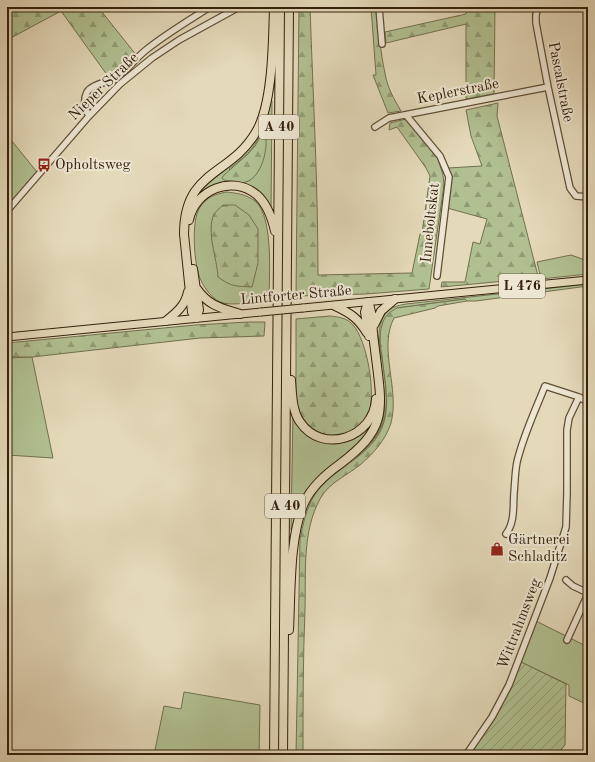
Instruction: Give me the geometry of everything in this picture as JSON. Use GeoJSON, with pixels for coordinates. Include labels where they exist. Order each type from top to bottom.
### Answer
{"type":"FeatureCollection","features":[{"type":"Feature","properties":{"kind":"highway"},"geometry":{"type":"LineString","coordinates":[[196,318],[199,310],[193,288],[184,234],[186,208],[201,183],[240,152],[257,131],[263,116],[270,79],[274,7]]}},
{"type":"Feature","properties":{"kind":"highway","name":"A 40"},"geometry":{"type":"LineString","coordinates":[[274,755],[280,7]]}},
{"type":"Feature","properties":{"kind":"highway","name":"A 40"},"geometry":{"type":"LineString","coordinates":[[283,755],[289,7]]}},
{"type":"Feature","properties":{"kind":"highway"},"geometry":{"type":"LineString","coordinates":[[166,321],[180,310],[193,288],[187,234],[188,222],[191,212],[202,196],[219,187],[231,186],[241,187],[257,195],[264,202],[272,218],[278,247]]}},
{"type":"Feature","properties":{"kind":"highway"},"geometry":{"type":"LineString","coordinates":[[193,288],[211,304],[240,314]]}},
{"type":"Feature","properties":{"kind":"highway"},"geometry":{"type":"LineString","coordinates":[[283,678],[288,661],[296,528],[305,500],[315,486],[328,472],[358,450],[367,441],[378,421],[380,410],[380,387],[371,336],[375,322],[381,312],[395,299]]}},
{"type":"Feature","properties":{"kind":"highway"},"geometry":{"type":"LineString","coordinates":[[286,333],[290,357],[294,408],[299,421],[308,432],[322,438],[335,440],[346,438],[356,434],[365,427],[372,417],[376,402],[371,336],[372,311],[368,302]]}},
{"type":"Feature","properties":{"kind":"highway"},"geometry":{"type":"LineString","coordinates":[[335,306],[347,312],[360,322],[371,336]]}},
{"type":"Feature","properties":{"kind":"main road","name":"Lintforter Straße"},"geometry":{"type":"LineString","coordinates":[[7,337],[588,280]]}},
{"type":"Feature","properties":{"kind":"street"},"geometry":{"type":"LineString","coordinates":[[89,116],[85,107],[85,99],[88,92],[93,87],[117,77],[165,35],[210,7]]}},
{"type":"Feature","properties":{"kind":"street","name":"Nieper Straße"},"geometry":{"type":"LineString","coordinates":[[7,211],[89,116],[120,84],[152,58],[179,40],[239,7]]}},
{"type":"Feature","properties":{"kind":"street"},"geometry":{"type":"LineString","coordinates":[[380,7],[382,44]]}},
{"type":"Feature","properties":{"kind":"street","name":"Pascalstraße"},"geometry":{"type":"LineString","coordinates":[[539,7],[536,16],[536,23],[570,188],[576,196],[588,197]]}},
{"type":"Feature","properties":{"kind":"street","name":"Keplerstraße"},"geometry":{"type":"LineString","coordinates":[[375,127],[389,118],[548,87]]}},
{"type":"Feature","properties":{"kind":"street","name":"Inneboltskat"},"geometry":{"type":"LineString","coordinates":[[406,115],[440,156],[449,177],[437,276]]}},
{"type":"Feature","properties":{"kind":"street"},"geometry":{"type":"LineString","coordinates":[[506,534],[510,529],[514,513],[515,476],[522,443],[545,386],[579,397],[588,402]]}},
{"type":"Feature","properties":{"kind":"street","name":"Wittrahmsweg"},"geometry":{"type":"LineString","coordinates":[[466,755],[492,717],[509,685],[550,578],[566,527],[569,418],[579,397]]}},
{"type":"Feature","properties":{"kind":"street"},"geometry":{"type":"LineString","coordinates":[[566,580],[573,586],[588,593],[567,640]]}},
{"type":"Feature","properties":{"kind":"green space"},"geometry":{"type":"Polygon","coordinates":[[[7,7],[98,7],[137,56],[110,79],[61,11],[7,40],[7,7]]]}},
{"type":"Feature","properties":{"kind":"green space"},"geometry":{"type":"Polygon","coordinates":[[[299,7],[310,7],[318,275],[412,273],[420,234],[422,233],[430,176],[397,127],[389,130],[390,123],[406,119],[438,159],[443,175],[444,185],[429,289],[366,294],[296,296],[299,7]]]}},
{"type":"Feature","properties":{"kind":"green space"},"geometry":{"type":"Polygon","coordinates":[[[371,7],[378,7],[383,65],[387,83],[401,111],[388,113],[373,75],[376,75],[371,7]]]}},
{"type":"Feature","properties":{"kind":"green space"},"geometry":{"type":"Polygon","coordinates":[[[467,7],[495,7],[494,94],[466,99],[466,24],[386,43],[385,32],[466,14],[467,7]]]}},
{"type":"Feature","properties":{"kind":"green space"},"geometry":{"type":"Polygon","coordinates":[[[271,100],[271,213],[264,200],[225,184],[189,208],[199,189],[240,155],[271,100]],[[261,133],[252,149],[229,169],[244,182],[261,133]]]}},
{"type":"Feature","properties":{"kind":"green space"},"geometry":{"type":"Polygon","coordinates":[[[498,103],[497,116],[538,276],[441,287],[442,282],[465,282],[473,242],[480,244],[487,219],[447,208],[451,183],[448,168],[482,166],[471,136],[466,110],[498,103]]]}},
{"type":"Feature","properties":{"kind":"green space"},"geometry":{"type":"Polygon","coordinates":[[[263,132],[265,133],[266,139],[265,153],[260,168],[252,179],[243,183],[224,180],[222,178],[224,175],[248,154],[255,146],[263,132]]]}},
{"type":"Feature","properties":{"kind":"green space"},"geometry":{"type":"Polygon","coordinates":[[[7,135],[37,172],[10,207],[7,206],[7,135]]]}},
{"type":"Feature","properties":{"kind":"green space"},"geometry":{"type":"Polygon","coordinates":[[[226,192],[245,195],[255,201],[261,209],[268,233],[270,262],[269,300],[237,304],[220,302],[207,291],[199,276],[194,241],[197,213],[203,203],[209,198],[226,192]]]}},
{"type":"Feature","properties":{"kind":"green space"},"geometry":{"type":"Polygon","coordinates":[[[223,205],[235,205],[249,215],[258,229],[258,263],[252,287],[227,283],[218,277],[211,229],[214,214],[223,205]]]}},
{"type":"Feature","properties":{"kind":"green space"},"geometry":{"type":"Polygon","coordinates":[[[571,255],[588,261],[588,274],[541,279],[537,262],[571,255]]]}},
{"type":"Feature","properties":{"kind":"green space"},"geometry":{"type":"Polygon","coordinates":[[[588,284],[588,286],[476,301],[467,301],[465,299],[397,308],[381,334],[380,340],[386,394],[385,417],[381,428],[375,438],[354,460],[377,434],[384,414],[385,402],[380,359],[379,330],[382,319],[389,310],[406,304],[588,284]]]}},
{"type":"Feature","properties":{"kind":"green space"},"geometry":{"type":"Polygon","coordinates":[[[465,299],[467,301],[438,306],[394,318],[388,342],[393,396],[393,410],[389,429],[379,445],[361,464],[328,488],[320,499],[314,512],[310,525],[305,567],[303,755],[296,755],[300,539],[311,501],[331,477],[362,453],[371,444],[379,434],[384,422],[387,397],[380,337],[383,322],[389,313],[397,308],[465,299]]]}},
{"type":"Feature","properties":{"kind":"green space"},"geometry":{"type":"Polygon","coordinates":[[[330,316],[345,319],[353,325],[358,332],[363,343],[371,382],[371,406],[365,420],[355,430],[334,436],[327,436],[321,433],[312,428],[306,422],[301,415],[296,398],[296,319],[330,316]]]}},
{"type":"Feature","properties":{"kind":"green space"},"geometry":{"type":"Polygon","coordinates":[[[265,322],[264,336],[200,338],[32,357],[7,357],[7,343],[195,325],[265,322]]]}},
{"type":"Feature","properties":{"kind":"green space"},"geometry":{"type":"Polygon","coordinates":[[[32,357],[53,458],[7,455],[7,358],[32,357]]]}},
{"type":"Feature","properties":{"kind":"green space"},"geometry":{"type":"Polygon","coordinates":[[[378,411],[366,439],[318,480],[294,533],[291,530],[293,412],[321,441],[336,444],[357,436],[378,411]]]}},
{"type":"Feature","properties":{"kind":"green space"},"geometry":{"type":"Polygon","coordinates":[[[536,621],[588,647],[588,705],[569,696],[569,685],[521,662],[536,621]]]}},
{"type":"Feature","properties":{"kind":"green space"},"geometry":{"type":"Polygon","coordinates":[[[521,662],[566,684],[565,745],[560,751],[556,751],[556,755],[469,755],[521,662]]]}},
{"type":"Feature","properties":{"kind":"green space"},"geometry":{"type":"Polygon","coordinates":[[[184,692],[260,705],[259,755],[154,755],[164,706],[181,709],[184,692]]]}},
{"type":"Feature","properties":{"kind":"place","name":"Opholtsweg"},"geometry":{"type":"Point","coordinates":[44,165]}},
{"type":"Feature","properties":{"kind":"place","name":"Gärtnerei Schladitz"},"geometry":{"type":"Point","coordinates":[497,549]}}]}
